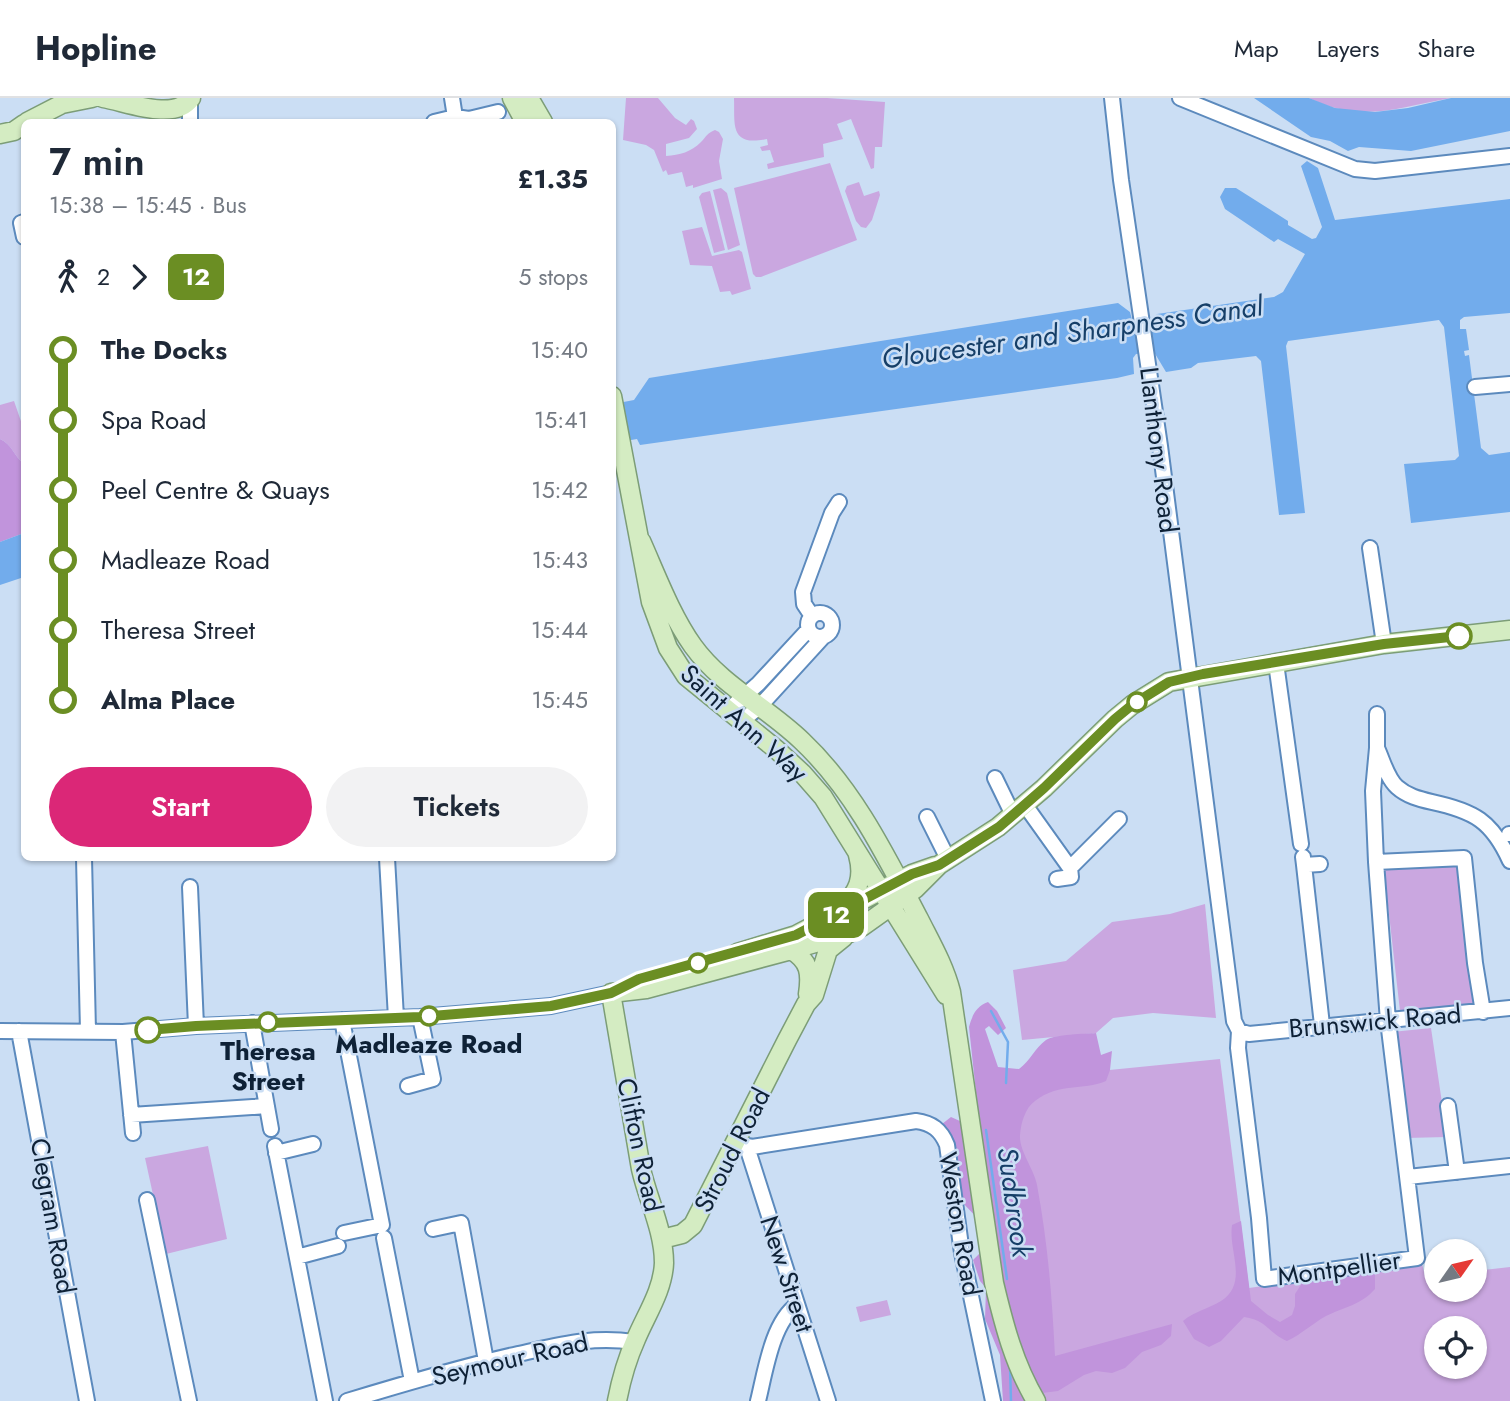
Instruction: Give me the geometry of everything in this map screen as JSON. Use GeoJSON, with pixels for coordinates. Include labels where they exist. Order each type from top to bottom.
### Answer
{"type":"FeatureCollection","features":[{"type":"Feature","properties":{"kind":"main road"},"geometry":{"type":"LineString","coordinates":[[31,119],[62,104],[92,98]]}},
{"type":"Feature","properties":{"kind":"main road"},"geometry":{"type":"LineString","coordinates":[[103,98],[165,116],[192,99]]}},
{"type":"Feature","properties":{"kind":"main road"},"geometry":{"type":"LineString","coordinates":[[512,98],[523,119]]}},
{"type":"Feature","properties":{"kind":"main road"},"geometry":{"type":"LineString","coordinates":[[531,100],[541,119]]}},
{"type":"Feature","properties":{"kind":"main road","name":"Saint Ann Way"},"geometry":{"type":"LineString","coordinates":[[616,416],[641,541],[662,589],[692,645],[764,739],[802,773],[823,797],[953,1006]]}},
{"type":"Feature","properties":{"kind":"main road","name":"Saint Ann Way"},"geometry":{"type":"LineString","coordinates":[[641,541],[651,602],[668,648],[686,676],[802,740],[834,774],[861,813],[943,967],[953,1006],[995,1283],[1005,1329],[1017,1365],[1036,1401]]}},
{"type":"Feature","properties":{"kind":"main road"},"geometry":{"type":"LineString","coordinates":[[621,990],[639,979],[816,933],[887,899],[903,888],[912,874],[944,862],[983,838],[1019,810],[1089,742],[1132,705],[1169,682],[1384,644],[1510,630]]}},
{"type":"Feature","properties":{"kind":"main road"},"geometry":{"type":"LineString","coordinates":[[797,939],[856,893],[861,870],[853,843]]}},
{"type":"Feature","properties":{"kind":"main road"},"geometry":{"type":"LineString","coordinates":[[856,930],[887,899]]}},
{"type":"Feature","properties":{"kind":"main road"},"geometry":{"type":"LineString","coordinates":[[797,939],[884,923],[916,945]]}},
{"type":"Feature","properties":{"kind":"main road","name":"Stroud Road"},"geometry":{"type":"LineString","coordinates":[[662,1239],[682,1234],[693,1225],[741,1145],[806,1004],[819,984],[828,950],[856,930]]}},
{"type":"Feature","properties":{"kind":"main road","name":"Stroud Road"},"geometry":{"type":"LineString","coordinates":[[797,939],[800,956],[809,968],[806,1004]]}},
{"type":"Feature","properties":{"kind":"main road","name":"Clifton Road"},"geometry":{"type":"LineString","coordinates":[[621,990],[620,1049],[646,1192],[662,1239]]}},
{"type":"Feature","properties":{"kind":"main road"},"geometry":{"type":"LineString","coordinates":[[617,1401],[634,1342],[661,1281],[664,1260],[662,1239]]}},
{"type":"Feature","properties":{"kind":"street"},"geometry":{"type":"LineString","coordinates":[[452,98],[455,117]]}},
{"type":"Feature","properties":{"kind":"street","name":"Llanthony Road"},"geometry":{"type":"LineString","coordinates":[[1112,98],[1234,1021],[1240,1031],[1238,1048],[1264,1279]]}},
{"type":"Feature","properties":{"kind":"street"},"geometry":{"type":"LineString","coordinates":[[1180,98],[1355,169],[1375,171],[1510,156]]}},
{"type":"Feature","properties":{"kind":"street"},"geometry":{"type":"LineString","coordinates":[[190,119],[192,99]]}},
{"type":"Feature","properties":{"kind":"street"},"geometry":{"type":"LineString","coordinates":[[447,119],[469,119],[498,112]]}},
{"type":"Feature","properties":{"kind":"street"},"geometry":{"type":"LineString","coordinates":[[1475,387],[1510,384]]}},
{"type":"Feature","properties":{"kind":"street"},"geometry":{"type":"LineString","coordinates":[[823,637],[814,636],[803,592],[832,513],[839,502]]}},
{"type":"Feature","properties":{"kind":"street"},"geometry":{"type":"LineString","coordinates":[[1370,548],[1384,644]]}},
{"type":"Feature","properties":{"kind":"street"},"geometry":{"type":"LineString","coordinates":[[822,613],[830,618],[831,630],[742,708],[798,643],[810,623],[822,613]]}},
{"type":"Feature","properties":{"kind":"street"},"geometry":{"type":"LineString","coordinates":[[1276,663],[1294,826],[1302,855],[1322,1025]]}},
{"type":"Feature","properties":{"kind":"street","name":"Montpellier"},"geometry":{"type":"LineString","coordinates":[[1264,1279],[1417,1258],[1388,1021],[1376,862],[1373,791],[1377,714]]}},
{"type":"Feature","properties":{"kind":"street"},"geometry":{"type":"LineString","coordinates":[[1377,748],[1391,779],[1403,792],[1415,798],[1467,811],[1505,834],[1510,861]]}},
{"type":"Feature","properties":{"kind":"street"},"geometry":{"type":"LineString","coordinates":[[995,778],[1019,810],[1070,867],[1071,877],[1057,879]]}},
{"type":"Feature","properties":{"kind":"street"},"geometry":{"type":"LineString","coordinates":[[927,817],[944,862]]}},
{"type":"Feature","properties":{"kind":"street"},"geometry":{"type":"LineString","coordinates":[[1070,867],[1119,819]]}},
{"type":"Feature","properties":{"kind":"street"},"geometry":{"type":"LineString","coordinates":[[1302,855],[1320,864]]}},
{"type":"Feature","properties":{"kind":"street"},"geometry":{"type":"LineString","coordinates":[[1376,862],[1464,858],[1483,1012]]}},
{"type":"Feature","properties":{"kind":"street"},"geometry":{"type":"LineString","coordinates":[[84,861],[88,1031]]}},
{"type":"Feature","properties":{"kind":"street"},"geometry":{"type":"LineString","coordinates":[[387,861],[396,1018]]}},
{"type":"Feature","properties":{"kind":"street"},"geometry":{"type":"LineString","coordinates":[[190,887],[196,1026]]}},
{"type":"Feature","properties":{"kind":"street"},"geometry":{"type":"LineString","coordinates":[[0,1031],[123,1032],[252,1023],[420,1017],[551,1006],[621,990]]}},
{"type":"Feature","properties":{"kind":"street","name":"Brunswick Road"},"geometry":{"type":"LineString","coordinates":[[1240,1031],[1249,1034],[1510,1008]]}},
{"type":"Feature","properties":{"kind":"street"},"geometry":{"type":"LineString","coordinates":[[408,1086],[433,1079],[420,1017]]}},
{"type":"Feature","properties":{"kind":"street"},"geometry":{"type":"LineString","coordinates":[[297,1257],[382,1225],[342,1020]]}},
{"type":"Feature","properties":{"kind":"street"},"geometry":{"type":"LineString","coordinates":[[252,1023],[271,1129]]}},
{"type":"Feature","properties":{"kind":"street","name":"Clegram Road"},"geometry":{"type":"LineString","coordinates":[[19,1031],[87,1401]]}},
{"type":"Feature","properties":{"kind":"street"},"geometry":{"type":"LineString","coordinates":[[123,1032],[133,1132]]}},
{"type":"Feature","properties":{"kind":"street"},"geometry":{"type":"LineString","coordinates":[[131,1115],[267,1106]]}},
{"type":"Feature","properties":{"kind":"street"},"geometry":{"type":"LineString","coordinates":[[1448,1106],[1457,1172]]}},
{"type":"Feature","properties":{"kind":"street","name":"Weston Road"},"geometry":{"type":"LineString","coordinates":[[741,1145],[916,1121],[933,1125],[939,1131],[947,1145],[962,1253],[993,1401]]}},
{"type":"Feature","properties":{"kind":"street"},"geometry":{"type":"LineString","coordinates":[[313,1143],[275,1150],[325,1401]]}},
{"type":"Feature","properties":{"kind":"street","name":"New Street"},"geometry":{"type":"LineString","coordinates":[[741,1145],[828,1401]]}},
{"type":"Feature","properties":{"kind":"street"},"geometry":{"type":"LineString","coordinates":[[1408,1177],[1510,1166]]}},
{"type":"Feature","properties":{"kind":"street"},"geometry":{"type":"LineString","coordinates":[[147,1200],[189,1401]]}},
{"type":"Feature","properties":{"kind":"street"},"geometry":{"type":"LineString","coordinates":[[433,1228],[461,1223],[486,1361]]}},
{"type":"Feature","properties":{"kind":"street"},"geometry":{"type":"LineString","coordinates":[[384,1238],[412,1381]]}},
{"type":"Feature","properties":{"kind":"street"},"geometry":{"type":"LineString","coordinates":[[758,1401],[778,1329],[785,1314],[797,1305]]}},
{"type":"Feature","properties":{"kind":"street","name":"Seymour Road"},"geometry":{"type":"LineString","coordinates":[[346,1401],[486,1361],[583,1340],[608,1338],[634,1342]]}},
{"type":"Feature","properties":{"kind":"shaded area"},"geometry":{"type":"Polygon","coordinates":[[[626,98],[658,98],[675,118],[686,125],[691,119],[694,121],[697,129],[689,138],[666,144],[666,156],[689,151],[710,132],[719,132],[723,139],[719,161],[722,179],[693,188],[693,185],[686,187],[682,172],[668,175],[666,170],[663,172],[654,150],[646,145],[623,140],[626,98]]]}},
{"type":"Feature","properties":{"kind":"shaded area"},"geometry":{"type":"Polygon","coordinates":[[[734,98],[827,98],[885,102],[882,147],[875,147],[874,168],[871,169],[851,119],[837,124],[843,139],[823,144],[824,157],[768,169],[767,164],[774,162],[770,150],[762,151],[760,147],[768,145],[767,139],[746,140],[740,136],[735,125],[734,98]]]}},
{"type":"Feature","properties":{"kind":"shaded area"},"geometry":{"type":"Polygon","coordinates":[[[1309,98],[1451,98],[1397,109],[1363,112],[1328,106],[1309,98]]]}},
{"type":"Feature","properties":{"kind":"shaded area"},"geometry":{"type":"Polygon","coordinates":[[[830,163],[857,240],[756,277],[753,274],[734,188],[830,163]]]}},
{"type":"Feature","properties":{"kind":"shaded area"},"geometry":{"type":"Polygon","coordinates":[[[859,182],[864,196],[879,191],[880,195],[872,220],[866,228],[856,221],[845,191],[847,186],[859,182]]]}},
{"type":"Feature","properties":{"kind":"shaded area"},"geometry":{"type":"Polygon","coordinates":[[[721,188],[727,193],[740,245],[728,250],[713,190],[721,188]]]}},
{"type":"Feature","properties":{"kind":"shaded area"},"geometry":{"type":"Polygon","coordinates":[[[710,191],[725,250],[714,253],[699,197],[710,191]]]}},
{"type":"Feature","properties":{"kind":"shaded area"},"geometry":{"type":"Polygon","coordinates":[[[702,227],[712,256],[739,250],[742,252],[751,289],[732,295],[730,291],[720,292],[712,266],[690,265],[682,231],[702,227]]]}},
{"type":"Feature","properties":{"kind":"shaded area"},"geometry":{"type":"Polygon","coordinates":[[[14,401],[21,421],[21,460],[0,439],[0,405],[14,401]]]}},
{"type":"Feature","properties":{"kind":"shaded area"},"geometry":{"type":"Polygon","coordinates":[[[0,439],[21,460],[21,534],[0,542],[0,439]]]}},
{"type":"Feature","properties":{"kind":"shaded area"},"geometry":{"type":"Polygon","coordinates":[[[1459,862],[1475,1003],[1400,1011],[1384,870],[1459,862]]]}},
{"type":"Feature","properties":{"kind":"shaded area"},"geometry":{"type":"Polygon","coordinates":[[[1205,904],[1216,1018],[1153,1013],[1113,1018],[1096,1033],[1022,1040],[1013,970],[1066,961],[1112,922],[1170,914],[1205,904]]]}},
{"type":"Feature","properties":{"kind":"shaded area"},"geometry":{"type":"Polygon","coordinates":[[[988,1002],[997,1011],[1006,1028],[998,1035],[989,1026],[985,1029],[998,1067],[1019,1069],[1046,1040],[1063,1035],[1096,1033],[1101,1055],[1112,1051],[1106,1081],[1044,1095],[1029,1108],[1021,1126],[1020,1141],[1037,1185],[1044,1228],[1055,1356],[1172,1324],[1171,1336],[1161,1345],[1142,1352],[1125,1368],[1112,1373],[1096,1371],[1084,1375],[1058,1391],[1042,1393],[1029,1366],[1019,1354],[1031,1401],[1003,1401],[1000,1355],[985,1319],[986,1288],[980,1281],[973,1260],[979,1254],[992,1249],[980,1221],[962,1202],[946,1166],[942,1124],[951,1117],[980,1130],[969,1027],[975,1012],[988,1002]]]}},
{"type":"Feature","properties":{"kind":"shaded area"},"geometry":{"type":"Polygon","coordinates":[[[1431,1028],[1447,1137],[1405,1138],[1392,1032],[1431,1028]]]}},
{"type":"Feature","properties":{"kind":"shaded area"},"geometry":{"type":"Polygon","coordinates":[[[1220,1059],[1249,1288],[1422,1264],[1424,1302],[1488,1302],[1488,1270],[1510,1267],[1510,1401],[1046,1401],[1036,1383],[1000,1153],[1029,1078],[1220,1059]]]}},
{"type":"Feature","properties":{"kind":"shaded area"},"geometry":{"type":"Polygon","coordinates":[[[208,1146],[227,1239],[166,1254],[145,1158],[208,1146]]]}},
{"type":"Feature","properties":{"kind":"shaded area"},"geometry":{"type":"Polygon","coordinates":[[[1241,1221],[1251,1301],[1280,1322],[1292,1315],[1295,1294],[1304,1280],[1375,1271],[1375,1289],[1358,1302],[1326,1316],[1287,1341],[1258,1321],[1244,1317],[1221,1341],[1209,1347],[1194,1339],[1183,1321],[1229,1294],[1236,1276],[1232,1225],[1241,1221]]]}},
{"type":"Feature","properties":{"kind":"shaded area"},"geometry":{"type":"Polygon","coordinates":[[[887,1300],[891,1315],[860,1322],[856,1307],[887,1300]]]}},
{"type":"Feature","properties":{"kind":"water"},"geometry":{"type":"Polygon","coordinates":[[[1254,98],[1309,98],[1335,108],[1375,112],[1451,98],[1510,98],[1510,131],[1411,151],[1359,147],[1348,151],[1330,141],[1311,137],[1254,98]]]}},
{"type":"Feature","properties":{"kind":"water","name":"Gloucester and Sharpness Canal"},"geometry":{"type":"Polygon","coordinates":[[[1307,161],[1318,168],[1335,220],[1510,199],[1510,313],[1464,317],[1460,320],[1460,329],[1466,329],[1469,350],[1464,351],[1465,356],[1469,355],[1481,448],[1489,455],[1510,452],[1510,512],[1411,523],[1404,464],[1455,460],[1459,456],[1444,327],[1439,320],[1288,341],[1286,346],[1305,513],[1279,515],[1261,361],[1256,356],[1198,363],[1191,368],[1166,372],[1154,352],[1136,354],[1133,358],[1134,374],[1117,378],[640,445],[637,439],[616,442],[616,403],[634,400],[649,378],[1118,303],[1130,312],[1136,335],[1150,335],[1154,330],[1153,318],[1157,314],[1274,297],[1283,292],[1305,254],[1278,239],[1274,242],[1225,209],[1220,197],[1225,188],[1236,188],[1288,221],[1288,225],[1312,239],[1316,238],[1322,227],[1301,166],[1307,161]]]}},
{"type":"Feature","properties":{"kind":"water"},"geometry":{"type":"Polygon","coordinates":[[[21,534],[21,578],[0,585],[0,542],[21,534]]]}},
{"type":"Feature","properties":{"kind":"waterway","name":"Sudbrook"},"geometry":{"type":"LineString","coordinates":[[991,1011],[1008,1042],[1006,1083]]}},
{"type":"Feature","properties":{"kind":"waterway","name":"Sudbrook"},"geometry":{"type":"LineString","coordinates":[[986,1130],[1007,1279]]}},
{"type":"Feature","properties":{"kind":"waterway","name":"Sudbrook"},"geometry":{"type":"LineString","coordinates":[[1010,1366],[1011,1401]]}},
{"type":"Feature","properties":{"kind":"bus line","name":"12"},"geometry":{"type":"LineString","coordinates":[[148,1030],[420,1017],[551,1006],[611,993],[639,979],[796,935],[912,874],[939,865],[999,827],[1044,788],[1115,719],[1169,682],[1384,644],[1459,636]]}},
{"type":"Feature","properties":{"kind":"place","name":"Madleaze Road"},"geometry":{"type":"Point","coordinates":[429,1016]}},
{"type":"Feature","properties":{"kind":"place","name":"Theresa Street"},"geometry":{"type":"Point","coordinates":[268,1022]}}]}
